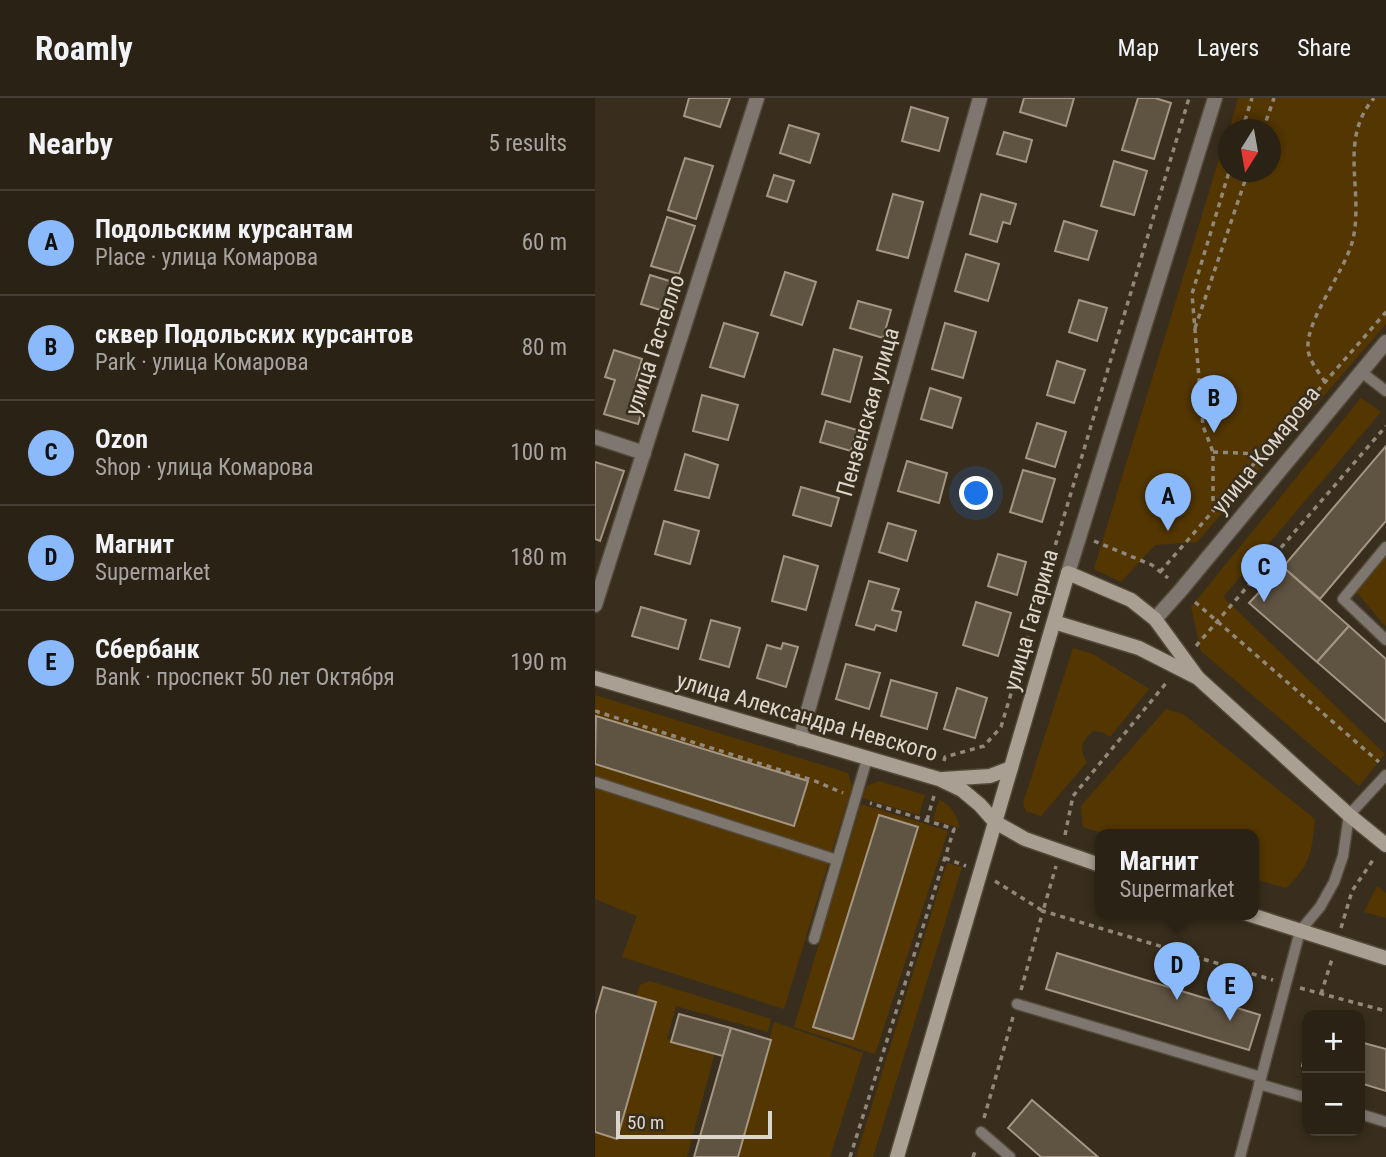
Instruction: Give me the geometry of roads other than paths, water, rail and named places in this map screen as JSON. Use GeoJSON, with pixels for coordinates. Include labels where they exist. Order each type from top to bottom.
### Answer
{"type":"FeatureCollection","features":[{"type":"Feature","properties":{"kind":"main road"},"geometry":{"type":"LineString","coordinates":[[1068,573],[1131,600],[1154,619],[1182,663],[1349,815],[1385,844]]}},
{"type":"Feature","properties":{"kind":"main road","name":"улица Гагарина"},"geometry":{"type":"LineString","coordinates":[[897,1157],[1068,573]]}},
{"type":"Feature","properties":{"kind":"main road"},"geometry":{"type":"LineString","coordinates":[[1054,622],[1182,663]]}},
{"type":"Feature","properties":{"kind":"main road","name":"улица Александра Невского"},"geometry":{"type":"LineString","coordinates":[[595,678],[939,779],[962,790],[995,822],[1025,839],[1095,863]]}},
{"type":"Feature","properties":{"kind":"main road"},"geometry":{"type":"LineString","coordinates":[[939,779],[990,776],[1011,768]]}},
{"type":"Feature","properties":{"kind":"main road"},"geometry":{"type":"LineString","coordinates":[[1259,918],[1386,958]]}},
{"type":"Feature","properties":{"kind":"street","name":"улица Гастелло"},"geometry":{"type":"LineString","coordinates":[[595,605],[757,98]]}},
{"type":"Feature","properties":{"kind":"street","name":"Пензенская улица"},"geometry":{"type":"LineString","coordinates":[[800,739],[980,98]]}},
{"type":"Feature","properties":{"kind":"street","name":"улица Гагарина"},"geometry":{"type":"LineString","coordinates":[[1068,573],[1215,98]]}},
{"type":"Feature","properties":{"kind":"street","name":"улица Комарова"},"geometry":{"type":"LineString","coordinates":[[1154,619],[1386,342]]}},
{"type":"Feature","properties":{"kind":"street"},"geometry":{"type":"LineString","coordinates":[[595,437],[644,453]]}},
{"type":"Feature","properties":{"kind":"lane"},"geometry":{"type":"LineString","coordinates":[[1360,371],[1386,391]]}},
{"type":"Feature","properties":{"kind":"lane"},"geometry":{"type":"LineString","coordinates":[[1386,547],[1343,599],[1386,640]]}},
{"type":"Feature","properties":{"kind":"lane"},"geometry":{"type":"LineString","coordinates":[[814,939],[867,759]]}},
{"type":"Feature","properties":{"kind":"lane"},"geometry":{"type":"LineString","coordinates":[[1240,1157],[1300,931],[1320,907],[1334,882],[1343,856],[1349,815],[1386,775]]}},
{"type":"Feature","properties":{"kind":"lane"},"geometry":{"type":"LineString","coordinates":[[595,782],[837,860]]}},
{"type":"Feature","properties":{"kind":"lane"},"geometry":{"type":"LineString","coordinates":[[1017,1004],[1260,1080],[1302,1096]]}},
{"type":"Feature","properties":{"kind":"lane"},"geometry":{"type":"LineString","coordinates":[[1365,1116],[1386,1122]]}},
{"type":"Feature","properties":{"kind":"lane"},"geometry":{"type":"LineString","coordinates":[[981,1132],[1010,1157]]}},
{"type":"Feature","properties":{"kind":"place","name":"сквер Подольских курсантов"},"geometry":{"type":"Point","coordinates":[1214,433]}},
{"type":"Feature","properties":{"kind":"place","name":"Подольским курсантам"},"geometry":{"type":"Point","coordinates":[1168,531]}},
{"type":"Feature","properties":{"kind":"place","name":"Ozon"},"geometry":{"type":"Point","coordinates":[1264,602]}},
{"type":"Feature","properties":{"kind":"place","name":"Магнит"},"geometry":{"type":"Point","coordinates":[1177,1000]}},
{"type":"Feature","properties":{"kind":"place","name":"Сбербанк"},"geometry":{"type":"Point","coordinates":[1230,1021]}}]}
